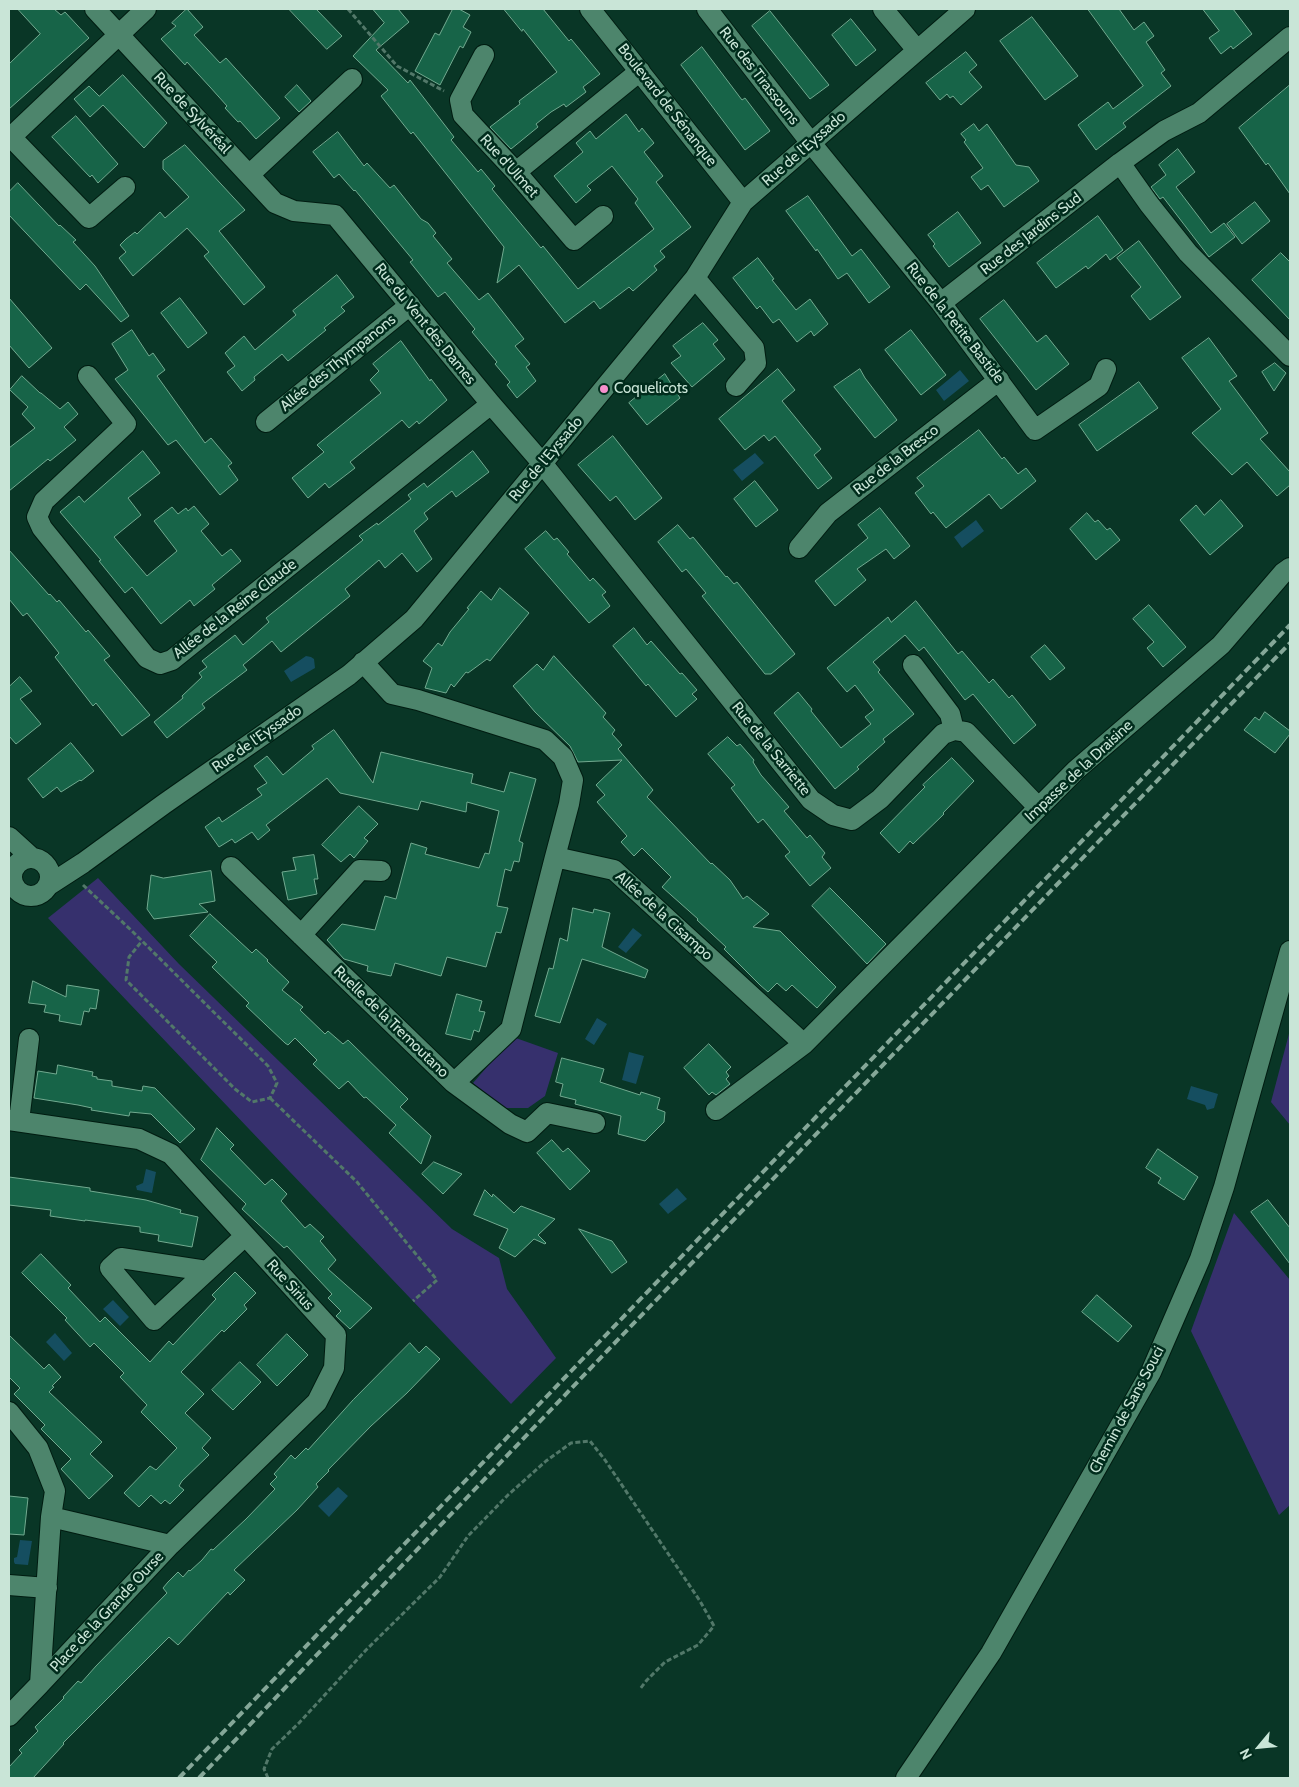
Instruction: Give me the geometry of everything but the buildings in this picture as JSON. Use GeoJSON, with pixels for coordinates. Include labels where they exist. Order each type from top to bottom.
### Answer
{"type":"FeatureCollection","features":[{"type":"Feature","properties":{"kind":"street","name":"Rue de Sylvéréal"},"geometry":{"type":"LineString","coordinates":[[95,9],[275,203],[294,211]]}},
{"type":"Feature","properties":{"kind":"street"},"geometry":{"type":"LineString","coordinates":[[125,187],[89,218],[10,136],[146,9]]}},
{"type":"Feature","properties":{"kind":"street","name":"Boulevard de Sénanque"},"geometry":{"type":"LineString","coordinates":[[590,9],[743,202]]}},
{"type":"Feature","properties":{"kind":"street","name":"Rue des Tirassouns"},"geometry":{"type":"LineString","coordinates":[[707,9],[811,143]]}},
{"type":"Feature","properties":{"kind":"street"},"geometry":{"type":"LineString","coordinates":[[883,9],[917,50]]}},
{"type":"Feature","properties":{"kind":"street","name":"Rue de l'Eyssado"},"geometry":{"type":"LineString","coordinates":[[24,867],[78,867],[164,804],[349,675],[414,619],[695,278],[743,202],[965,9]]}},
{"type":"Feature","properties":{"kind":"street","name":"Rue des Jardins Sud"},"geometry":{"type":"LineString","coordinates":[[941,303],[1120,163],[1164,131],[1199,113],[1290,37]]}},
{"type":"Feature","properties":{"kind":"street"},"geometry":{"type":"LineString","coordinates":[[460,100],[484,55]]}},
{"type":"Feature","properties":{"kind":"street"},"geometry":{"type":"LineString","coordinates":[[516,172],[640,72]]}},
{"type":"Feature","properties":{"kind":"street"},"geometry":{"type":"LineString","coordinates":[[249,175],[352,79]]}},
{"type":"Feature","properties":{"kind":"street","name":"Rue d'Ulmet"},"geometry":{"type":"LineString","coordinates":[[460,100],[463,115],[516,172],[574,240],[603,216]]}},
{"type":"Feature","properties":{"kind":"street","name":"Rue de la Petite Bastide"},"geometry":{"type":"LineString","coordinates":[[811,143],[941,303],[1035,430],[1099,386],[1106,370]]}},
{"type":"Feature","properties":{"kind":"street"},"geometry":{"type":"LineString","coordinates":[[1120,163],[1149,204],[1188,253],[1290,356]]}},
{"type":"Feature","properties":{"kind":"street","name":"Rue du Vent des Dames"},"geometry":{"type":"LineString","coordinates":[[294,211],[335,215],[542,463]]}},
{"type":"Feature","properties":{"kind":"street"},"geometry":{"type":"LineString","coordinates":[[695,278],[754,348],[756,363],[736,386]]}},
{"type":"Feature","properties":{"kind":"street","name":"Allée des Thympanons"},"geometry":{"type":"LineString","coordinates":[[266,422],[410,305]]}},
{"type":"Feature","properties":{"kind":"street","name":"Allée de la Reine Claude"},"geometry":{"type":"LineString","coordinates":[[88,376],[126,424],[44,501],[37,517],[42,528],[146,658],[160,664],[172,660],[491,404]]}},
{"type":"Feature","properties":{"kind":"street","name":"Rue de la Bresco"},"geometry":{"type":"LineString","coordinates":[[799,548],[828,513],[999,380]]}},
{"type":"Feature","properties":{"kind":"street","name":"Rue de la Sarriette"},"geometry":{"type":"LineString","coordinates":[[542,463],[811,800],[834,815],[852,820],[880,799],[944,734],[954,730]]}},
{"type":"Feature","properties":{"kind":"street","name":"Impasse de la Draisine"},"geometry":{"type":"LineString","coordinates":[[716,1110],[804,1044],[1076,770],[1221,645],[1290,568]]}},
{"type":"Feature","properties":{"kind":"street"},"geometry":{"type":"LineString","coordinates":[[363,662],[392,694],[418,700],[545,740],[563,757],[573,780],[569,804],[555,857]]}},
{"type":"Feature","properties":{"kind":"street"},"geometry":{"type":"LineString","coordinates":[[913,665],[950,714],[954,730],[966,732],[1038,808]]}},
{"type":"Feature","properties":{"kind":"street"},"geometry":{"type":"LineString","coordinates":[[9,837],[39,894],[18,899]]}},
{"type":"Feature","properties":{"kind":"street","name":"Allée de la Cisampo"},"geometry":{"type":"LineString","coordinates":[[555,857],[614,870],[804,1044]]}},
{"type":"Feature","properties":{"kind":"street","name":"Ruelle de la Tremoutano"},"geometry":{"type":"LineString","coordinates":[[231,867],[454,1083],[511,1029],[555,857]]}},
{"type":"Feature","properties":{"kind":"street"},"geometry":{"type":"LineString","coordinates":[[18,899],[21,893],[12,884],[24,867]]}},
{"type":"Feature","properties":{"kind":"street"},"geometry":{"type":"LineString","coordinates":[[301,935],[360,870],[381,872]]}},
{"type":"Feature","properties":{"kind":"street","name":"Chemin de Sans Souci"},"geometry":{"type":"LineString","coordinates":[[906,1778],[991,1653],[1150,1372],[1202,1250],[1224,1187],[1290,951]]}},
{"type":"Feature","properties":{"kind":"street"},"geometry":{"type":"LineString","coordinates":[[14,1121],[30,1039]]}},
{"type":"Feature","properties":{"kind":"street"},"geometry":{"type":"LineString","coordinates":[[454,1083],[510,1124],[527,1132],[547,1113],[595,1123]]}},
{"type":"Feature","properties":{"kind":"street","name":"Rue Sirius"},"geometry":{"type":"LineString","coordinates":[[14,1121],[139,1140],[171,1154],[336,1335],[334,1368],[317,1402],[170,1545]]}},
{"type":"Feature","properties":{"kind":"street"},"geometry":{"type":"LineString","coordinates":[[206,1271],[245,1236]]}},
{"type":"Feature","properties":{"kind":"street"},"geometry":{"type":"LineString","coordinates":[[9,1412],[38,1448],[55,1491],[51,1517]]}},
{"type":"Feature","properties":{"kind":"street","name":"Place de la Grande Ourse"},"geometry":{"type":"LineString","coordinates":[[51,1517],[170,1545],[40,1684],[51,1517]]}},
{"type":"Feature","properties":{"kind":"street"},"geometry":{"type":"LineString","coordinates":[[9,1585],[46,1588]]}},
{"type":"Feature","properties":{"kind":"street"},"geometry":{"type":"LineString","coordinates":[[9,1716],[40,1684]]}},
{"type":"Feature","properties":{"kind":"path"},"geometry":{"type":"LineString","coordinates":[[348,9],[397,66],[460,100]]}},
{"type":"Feature","properties":{"kind":"path"},"geometry":{"type":"LineString","coordinates":[[78,867],[85,888],[142,941],[268,1066],[277,1083],[270,1098]]}},
{"type":"Feature","properties":{"kind":"path"},"geometry":{"type":"LineString","coordinates":[[142,941],[129,957],[126,980],[235,1089],[252,1102],[270,1098]]}},
{"type":"Feature","properties":{"kind":"path"},"geometry":{"type":"LineString","coordinates":[[270,1098],[358,1182],[437,1280],[412,1301]]}},
{"type":"Feature","properties":{"kind":"path"},"geometry":{"type":"LineString","coordinates":[[268,1778],[264,1769],[272,1749],[300,1723],[366,1650],[440,1577],[468,1536],[546,1461],[571,1443],[590,1441],[606,1460],[700,1601],[714,1626],[698,1644],[665,1662],[640,1689]]}},
{"type":"Feature","properties":{"kind":"shaded area"},"geometry":{"type":"Polygon","coordinates":[[[98,878],[179,964],[452,1229],[499,1258],[507,1289],[556,1358],[511,1404],[48,918],[98,878]]]}},
{"type":"Feature","properties":{"kind":"shaded area"},"geometry":{"type":"Polygon","coordinates":[[[1290,1030],[1290,1125],[1271,1102],[1290,1030]]]}},
{"type":"Feature","properties":{"kind":"shaded area"},"geometry":{"type":"Polygon","coordinates":[[[513,1037],[558,1053],[545,1096],[528,1108],[504,1108],[473,1083],[513,1037]]]}},
{"type":"Feature","properties":{"kind":"shaded area"},"geometry":{"type":"Polygon","coordinates":[[[1234,1213],[1290,1280],[1290,1505],[1279,1515],[1191,1331],[1234,1213]]]}},
{"type":"Feature","properties":{"kind":"water"},"geometry":{"type":"Polygon","coordinates":[[[960,370],[969,381],[944,401],[936,390],[960,370]]]}},
{"type":"Feature","properties":{"kind":"water"},"geometry":{"type":"Polygon","coordinates":[[[755,453],[764,463],[742,481],[733,470],[755,453]]]}},
{"type":"Feature","properties":{"kind":"water"},"geometry":{"type":"Polygon","coordinates":[[[976,520],[984,531],[962,548],[954,537],[976,520]]]}},
{"type":"Feature","properties":{"kind":"water"},"geometry":{"type":"Polygon","coordinates":[[[306,656],[314,659],[315,668],[291,682],[284,671],[306,656]]]}},
{"type":"Feature","properties":{"kind":"water"},"geometry":{"type":"Polygon","coordinates":[[[633,928],[642,935],[626,953],[618,947],[633,928]]]}},
{"type":"Feature","properties":{"kind":"water"},"geometry":{"type":"Polygon","coordinates":[[[597,1018],[607,1024],[594,1045],[585,1039],[597,1018]]]}},
{"type":"Feature","properties":{"kind":"water"},"geometry":{"type":"Polygon","coordinates":[[[629,1052],[644,1056],[636,1084],[622,1080],[629,1052]]]}},
{"type":"Feature","properties":{"kind":"water"},"geometry":{"type":"Polygon","coordinates":[[[1191,1086],[1218,1094],[1214,1108],[1207,1110],[1205,1105],[1187,1099],[1191,1086]]]}},
{"type":"Feature","properties":{"kind":"water"},"geometry":{"type":"Polygon","coordinates":[[[146,1169],[156,1172],[152,1193],[137,1190],[136,1186],[143,1183],[146,1169]]]}},
{"type":"Feature","properties":{"kind":"water"},"geometry":{"type":"Polygon","coordinates":[[[677,1188],[687,1199],[668,1214],[659,1204],[677,1188]]]}},
{"type":"Feature","properties":{"kind":"water"},"geometry":{"type":"Polygon","coordinates":[[[113,1300],[129,1317],[120,1326],[103,1309],[113,1300]]]}},
{"type":"Feature","properties":{"kind":"water"},"geometry":{"type":"Polygon","coordinates":[[[55,1333],[72,1353],[64,1361],[46,1342],[55,1333]]]}},
{"type":"Feature","properties":{"kind":"water"},"geometry":{"type":"Polygon","coordinates":[[[338,1487],[348,1496],[329,1517],[318,1506],[338,1487]]]}},
{"type":"Feature","properties":{"kind":"water"},"geometry":{"type":"Polygon","coordinates":[[[20,1540],[32,1541],[28,1565],[15,1564],[14,1562],[14,1558],[17,1557],[20,1540]]]}},
{"type":"Feature","properties":{"kind":"railway"},"geometry":{"type":"LineString","coordinates":[[179,1778],[1290,625]]}},
{"type":"Feature","properties":{"kind":"railway"},"geometry":{"type":"LineString","coordinates":[[199,1778],[608,1350],[1290,643]]}},
{"type":"Feature","properties":{"kind":"place","name":"Coquelicots"},"geometry":{"type":"Point","coordinates":[604,389]}}]}
